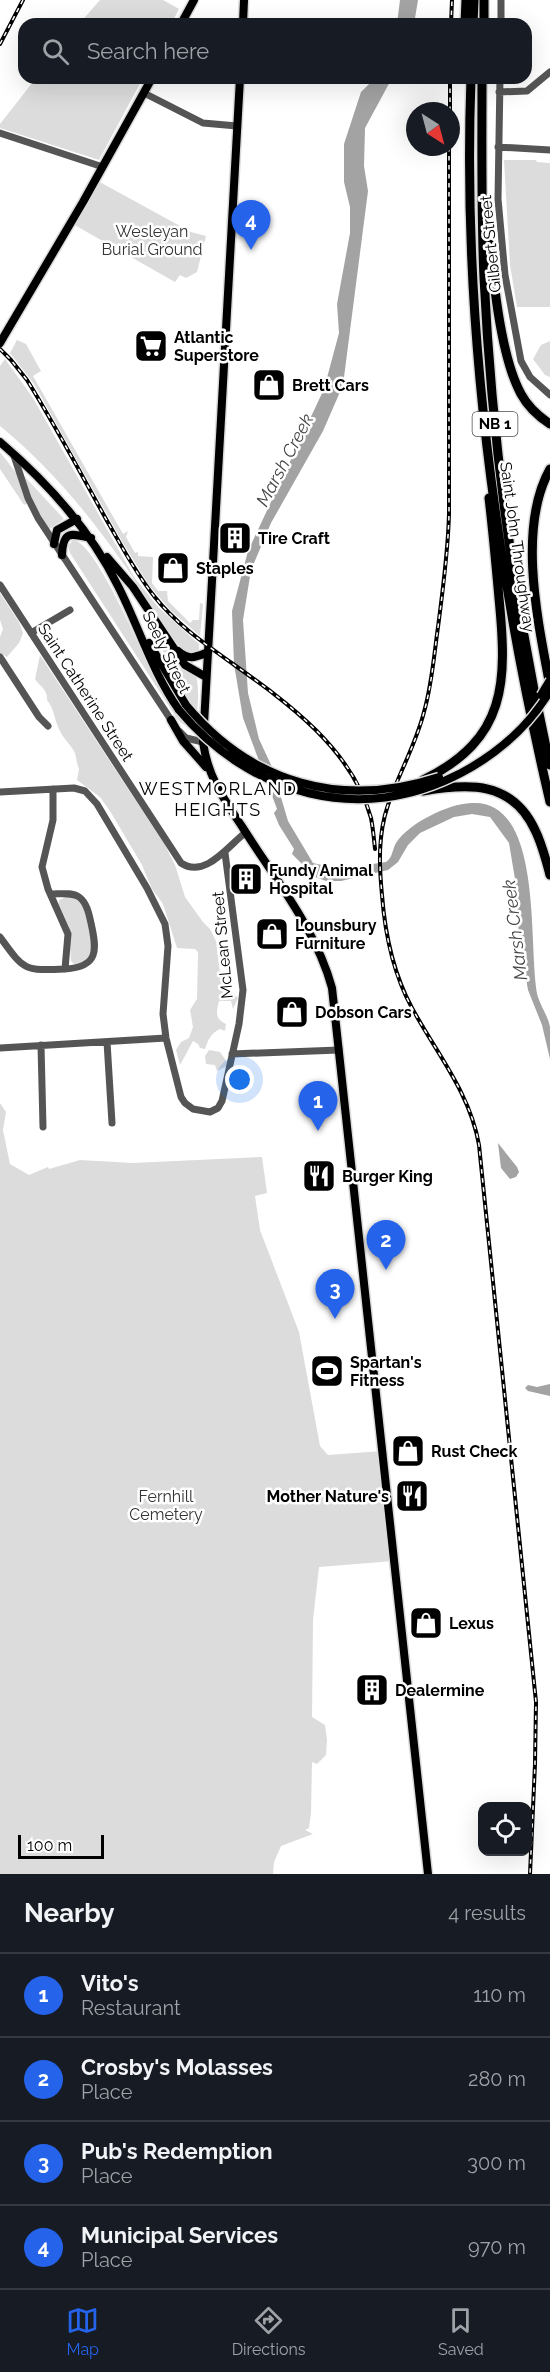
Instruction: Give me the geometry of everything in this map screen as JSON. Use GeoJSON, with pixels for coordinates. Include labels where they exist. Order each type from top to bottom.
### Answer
{"type":"FeatureCollection","features":[{"type":"Feature","properties":{"kind":"highway"},"geometry":{"type":"LineString","coordinates":[[465,18],[466,0]]}},
{"type":"Feature","properties":{"kind":"highway"},"geometry":{"type":"LineString","coordinates":[[473,18],[474,0]]}},
{"type":"Feature","properties":{"kind":"highway"},"geometry":{"type":"LineString","coordinates":[[484,0],[484,18]]}},
{"type":"Feature","properties":{"kind":"highway"},"geometry":{"type":"LineString","coordinates":[[466,84],[469,134]]}},
{"type":"Feature","properties":{"kind":"highway","name":"Saint John Throughway"},"geometry":{"type":"LineString","coordinates":[[471,84],[469,134],[474,281],[485,420],[519,652],[550,802]]}},
{"type":"Feature","properties":{"kind":"highway","name":"Saint John Throughway"},"geometry":{"type":"LineString","coordinates":[[482,84],[484,280],[495,419],[516,589],[550,765]]}},
{"type":"Feature","properties":{"kind":"highway"},"geometry":{"type":"LineString","coordinates":[[483,167],[494,277],[511,369],[522,397],[535,413],[550,424]]}},
{"type":"Feature","properties":{"kind":"highway"},"geometry":{"type":"LineString","coordinates":[[413,788],[450,764],[485,728],[499,694],[503,676],[485,420]]}},
{"type":"Feature","properties":{"kind":"highway"},"geometry":{"type":"LineString","coordinates":[[550,469],[542,485],[537,509],[532,569],[537,620],[550,686]]}},
{"type":"Feature","properties":{"kind":"highway"},"geometry":{"type":"LineString","coordinates":[[413,788],[468,785],[501,794],[519,807],[527,817],[539,838],[550,875]]}},
{"type":"Feature","properties":{"kind":"main road"},"geometry":{"type":"LineString","coordinates":[[184,18],[194,0]]}},
{"type":"Feature","properties":{"kind":"main road"},"geometry":{"type":"LineString","coordinates":[[243,18],[244,0]]}},
{"type":"Feature","properties":{"kind":"main road"},"geometry":{"type":"LineString","coordinates":[[0,344],[149,84]]}},
{"type":"Feature","properties":{"kind":"main road"},"geometry":{"type":"LineString","coordinates":[[240,84],[203,742],[212,780],[310,932],[324,961],[334,997],[428,1874]]}},
{"type":"Feature","properties":{"kind":"main road","name":"Seely Street"},"geometry":{"type":"LineString","coordinates":[[0,442],[52,491],[77,519],[98,548],[162,683],[183,707],[209,730],[236,752],[265,769],[305,784],[336,790],[355,792],[413,788],[455,776],[499,748],[527,721],[550,691]]}},
{"type":"Feature","properties":{"kind":"main road"},"geometry":{"type":"LineString","coordinates":[[54,544],[57,530],[77,519]]}},
{"type":"Feature","properties":{"kind":"main road"},"geometry":{"type":"LineString","coordinates":[[62,555],[62,543],[68,536],[73,534],[91,538]]}},
{"type":"Feature","properties":{"kind":"main road"},"geometry":{"type":"LineString","coordinates":[[98,548],[133,587],[188,668],[206,677]]}},
{"type":"Feature","properties":{"kind":"main road"},"geometry":{"type":"LineString","coordinates":[[173,647],[189,658],[208,652]]}},
{"type":"Feature","properties":{"kind":"main road","name":"Seely Street"},"geometry":{"type":"LineString","coordinates":[[413,788],[453,771],[493,746],[528,713],[550,680]]}},
{"type":"Feature","properties":{"kind":"main road"},"geometry":{"type":"LineString","coordinates":[[171,720],[178,727],[186,729],[194,727],[204,715]]}},
{"type":"Feature","properties":{"kind":"main road"},"geometry":{"type":"LineString","coordinates":[[171,720],[183,741],[208,770]]}},
{"type":"Feature","properties":{"kind":"street"},"geometry":{"type":"LineString","coordinates":[[501,0],[501,18]]}},
{"type":"Feature","properties":{"kind":"street"},"geometry":{"type":"LineString","coordinates":[[499,92],[527,91],[550,72]]}},
{"type":"Feature","properties":{"kind":"street","name":"Gilbert Street"},"geometry":{"type":"LineString","coordinates":[[500,84],[498,200],[502,247],[518,350],[526,372],[538,387],[550,395]]}},
{"type":"Feature","properties":{"kind":"street"},"geometry":{"type":"LineString","coordinates":[[144,93],[203,123],[237,126]]}},
{"type":"Feature","properties":{"kind":"street"},"geometry":{"type":"LineString","coordinates":[[0,133],[103,167]]}},
{"type":"Feature","properties":{"kind":"street"},"geometry":{"type":"LineString","coordinates":[[498,147],[550,150]]}},
{"type":"Feature","properties":{"kind":"street"},"geometry":{"type":"LineString","coordinates":[[13,453],[33,508],[54,544],[181,734],[203,742]]}},
{"type":"Feature","properties":{"kind":"street","name":"Saint Catherine Street"},"geometry":{"type":"LineString","coordinates":[[0,585],[181,863],[194,868],[225,853]]}},
{"type":"Feature","properties":{"kind":"street"},"geometry":{"type":"LineString","coordinates":[[31,633],[69,610]]}},
{"type":"Feature","properties":{"kind":"street"},"geometry":{"type":"LineString","coordinates":[[0,657],[39,717],[48,726]]}},
{"type":"Feature","properties":{"kind":"street"},"geometry":{"type":"LineString","coordinates":[[0,792],[74,788],[89,795],[160,912],[168,939],[163,1001],[166,1038],[0,1048]]}},
{"type":"Feature","properties":{"kind":"street"},"geometry":{"type":"LineString","coordinates":[[53,789],[53,817],[42,865],[51,894],[68,934],[65,969]]}},
{"type":"Feature","properties":{"kind":"street"},"geometry":{"type":"LineString","coordinates":[[225,853],[245,833]]}},
{"type":"Feature","properties":{"kind":"street","name":"McLean Street"},"geometry":{"type":"LineString","coordinates":[[166,1038],[179,1092],[187,1105],[194,1109],[216,1110],[221,1103],[226,1084],[243,990],[225,853]]}},
{"type":"Feature","properties":{"kind":"street"},"geometry":{"type":"LineString","coordinates":[[0,937],[18,961],[26,967],[39,970],[65,969],[81,966],[89,961],[94,954],[95,943],[89,914],[82,900],[71,894],[51,894]]}},
{"type":"Feature","properties":{"kind":"street"},"geometry":{"type":"LineString","coordinates":[[107,1042],[112,1124]]}},
{"type":"Feature","properties":{"kind":"street"},"geometry":{"type":"LineString","coordinates":[[41,1045],[43,1127]]}},
{"type":"Feature","properties":{"kind":"street"},"geometry":{"type":"LineString","coordinates":[[232,1054],[339,1050]]}},
{"type":"Feature","properties":{"kind":"green space"},"geometry":{"type":"Polygon","coordinates":[[[100,0],[163,0],[179,9],[174,18],[84,18],[100,0]]]}},
{"type":"Feature","properties":{"kind":"green space"},"geometry":{"type":"Polygon","coordinates":[[[31,84],[140,84],[99,160],[0,128],[0,124],[31,84]]]}},
{"type":"Feature","properties":{"kind":"green space"},"geometry":{"type":"Polygon","coordinates":[[[504,160],[536,160],[550,163],[550,307],[517,307],[510,265],[504,160]]]}},
{"type":"Feature","properties":{"kind":"green space","name":"Wesleyan Burial Ground"},"geometry":{"type":"Polygon","coordinates":[[[96,180],[191,232],[206,236],[197,272],[186,278],[180,275],[175,282],[71,223],[96,180]]]}},
{"type":"Feature","properties":{"kind":"green space"},"geometry":{"type":"Polygon","coordinates":[[[17,340],[26,344],[41,371],[33,376],[123,534],[128,531],[126,537],[135,553],[138,552],[138,556],[153,557],[152,583],[158,591],[167,591],[168,601],[190,623],[193,620],[199,620],[200,603],[203,604],[200,636],[171,611],[148,584],[34,384],[10,353],[17,340]]]}},
{"type":"Feature","properties":{"kind":"green space"},"geometry":{"type":"Polygon","coordinates":[[[550,341],[550,377],[545,375],[533,359],[541,345],[550,341]]]}},
{"type":"Feature","properties":{"kind":"green space"},"geometry":{"type":"Polygon","coordinates":[[[5,359],[33,398],[134,577],[158,607],[199,644],[199,650],[193,655],[183,650],[171,636],[134,579],[72,497],[50,472],[0,426],[0,366],[5,359]]]}},
{"type":"Feature","properties":{"kind":"green space"},"geometry":{"type":"Polygon","coordinates":[[[0,452],[17,474],[28,503],[24,505],[0,469],[0,452]]]}},
{"type":"Feature","properties":{"kind":"green space"},"geometry":{"type":"Polygon","coordinates":[[[25,477],[64,519],[48,530],[33,503],[25,477]]]}},
{"type":"Feature","properties":{"kind":"green space"},"geometry":{"type":"Polygon","coordinates":[[[73,540],[83,546],[106,578],[156,682],[175,713],[190,701],[144,613],[147,612],[196,676],[197,708],[191,725],[184,725],[178,720],[70,553],[68,546],[73,540]]]}},
{"type":"Feature","properties":{"kind":"green space"},"geometry":{"type":"Polygon","coordinates":[[[0,593],[19,622],[23,633],[19,643],[7,657],[0,653],[0,637],[3,629],[0,620],[0,593]]]}},
{"type":"Feature","properties":{"kind":"green space"},"geometry":{"type":"Polygon","coordinates":[[[40,655],[165,845],[175,865],[185,897],[210,929],[216,941],[221,982],[238,998],[233,1009],[231,1001],[219,1001],[217,1015],[226,1024],[225,1031],[220,1029],[214,1033],[205,1049],[200,1048],[193,1041],[180,1065],[176,1050],[181,1042],[189,1038],[193,1027],[190,1010],[197,999],[198,952],[195,949],[177,948],[163,904],[152,889],[142,865],[110,811],[100,797],[77,780],[79,769],[75,753],[60,731],[45,690],[35,679],[40,655]]]}},
{"type":"Feature","properties":{"kind":"green space"},"geometry":{"type":"Polygon","coordinates":[[[66,897],[75,899],[83,907],[90,927],[91,954],[77,964],[71,961],[69,927],[59,904],[59,900],[66,897]]]}},
{"type":"Feature","properties":{"kind":"green space"},"geometry":{"type":"Polygon","coordinates":[[[209,1050],[220,1052],[227,1066],[217,1071],[215,1065],[206,1064],[205,1056],[209,1050]]]}},
{"type":"Feature","properties":{"kind":"green space","name":"Fernhill Cemetery"},"geometry":{"type":"Polygon","coordinates":[[[0,1103],[6,1112],[3,1130],[10,1164],[29,1175],[48,1167],[49,1169],[80,1160],[133,1163],[262,1157],[267,1193],[255,1196],[260,1230],[299,1332],[320,1446],[328,1455],[382,1451],[394,1561],[319,1567],[313,1620],[312,1717],[325,1725],[326,1755],[317,1764],[312,1762],[311,1813],[309,1828],[305,1830],[313,1834],[281,1846],[274,1862],[273,1874],[0,1874],[0,1103]]]}},
{"type":"Feature","properties":{"kind":"shaded area"},"geometry":{"type":"Polygon","coordinates":[[[400,0],[418,0],[415,18],[398,18],[400,0]]]}},
{"type":"Feature","properties":{"kind":"shaded area"},"geometry":{"type":"Polygon","coordinates":[[[369,84],[389,84],[365,128],[364,166],[368,191],[343,385],[323,431],[271,523],[251,570],[243,620],[248,693],[259,739],[272,767],[288,821],[313,863],[339,869],[386,862],[396,843],[410,828],[430,816],[462,804],[471,803],[495,808],[512,825],[522,850],[528,881],[535,976],[538,997],[550,1027],[550,1059],[542,1025],[528,990],[519,936],[515,879],[509,843],[490,817],[472,814],[454,817],[420,833],[408,845],[398,862],[388,870],[341,881],[326,881],[315,877],[292,854],[294,849],[274,813],[277,809],[243,718],[234,664],[232,611],[248,551],[324,389],[339,333],[337,304],[350,233],[350,207],[344,182],[344,144],[361,92],[369,84]]]}},
{"type":"Feature","properties":{"kind":"shaded area"},"geometry":{"type":"Polygon","coordinates":[[[498,1143],[517,1167],[519,1172],[516,1177],[510,1179],[501,1168],[498,1143]]]}},
{"type":"Feature","properties":{"kind":"shaded area"},"geometry":{"type":"Polygon","coordinates":[[[550,1384],[550,1396],[528,1391],[525,1388],[528,1385],[537,1387],[550,1384]]]}},
{"type":"Feature","properties":{"kind":"railway"},"geometry":{"type":"LineString","coordinates":[[0,44],[23,0]]}},
{"type":"Feature","properties":{"kind":"railway"},"geometry":{"type":"LineString","coordinates":[[451,18],[452,0]]}},
{"type":"Feature","properties":{"kind":"railway"},"geometry":{"type":"LineString","coordinates":[[450,84],[450,102]]}},
{"type":"Feature","properties":{"kind":"railway"},"geometry":{"type":"LineString","coordinates":[[449,156],[449,514],[446,556],[429,691],[417,736],[392,793],[385,816],[381,838],[380,872],[388,939],[405,995],[452,1074],[475,1126],[479,1145],[536,1702],[530,1874]]}},
{"type":"Feature","properties":{"kind":"railway"},"geometry":{"type":"LineString","coordinates":[[0,349],[27,380],[128,558],[154,596],[191,633],[296,712],[316,730],[349,770],[362,793],[371,818],[375,849]]}},
{"type":"Feature","properties":{"kind":"place","name":"Municipal Services"},"geometry":{"type":"Point","coordinates":[251,250]}},
{"type":"Feature","properties":{"kind":"place","name":"Atlantic Superstore"},"geometry":{"type":"Point","coordinates":[151,346]}},
{"type":"Feature","properties":{"kind":"place","name":"Brett Cars"},"geometry":{"type":"Point","coordinates":[269,385]}},
{"type":"Feature","properties":{"kind":"place","name":"Tire Craft"},"geometry":{"type":"Point","coordinates":[235,538]}},
{"type":"Feature","properties":{"kind":"place","name":"Staples"},"geometry":{"type":"Point","coordinates":[173,568]}},
{"type":"Feature","properties":{"kind":"place","name":"Fundy Animal Hospital"},"geometry":{"type":"Point","coordinates":[246,879]}},
{"type":"Feature","properties":{"kind":"place","name":"Lounsbury Furniture"},"geometry":{"type":"Point","coordinates":[272,934]}},
{"type":"Feature","properties":{"kind":"place","name":"Dobson Cars"},"geometry":{"type":"Point","coordinates":[292,1012]}},
{"type":"Feature","properties":{"kind":"place","name":"Vito's"},"geometry":{"type":"Point","coordinates":[318,1131]}},
{"type":"Feature","properties":{"kind":"place","name":"Burger King"},"geometry":{"type":"Point","coordinates":[319,1176]}},
{"type":"Feature","properties":{"kind":"place","name":"Crosby's Molasses"},"geometry":{"type":"Point","coordinates":[386,1270]}},
{"type":"Feature","properties":{"kind":"place","name":"Pub's Redemption"},"geometry":{"type":"Point","coordinates":[335,1319]}},
{"type":"Feature","properties":{"kind":"place","name":"Spartan's Fitness"},"geometry":{"type":"Point","coordinates":[327,1371]}},
{"type":"Feature","properties":{"kind":"place","name":"Rust Check"},"geometry":{"type":"Point","coordinates":[408,1451]}},
{"type":"Feature","properties":{"kind":"place","name":"Mother Nature's"},"geometry":{"type":"Point","coordinates":[412,1496]}},
{"type":"Feature","properties":{"kind":"place","name":"Lexus"},"geometry":{"type":"Point","coordinates":[426,1623]}},
{"type":"Feature","properties":{"kind":"place","name":"Dealermine"},"geometry":{"type":"Point","coordinates":[372,1690]}},
{"type":"Feature","properties":{"kind":"district","name":"WESTMORLAND HEIGHTS"},"geometry":{"type":"Point","coordinates":[218,799]}},
{"type":"Feature","properties":{"kind":"water label","name":"Marsh Creek"},"geometry":{"type":"Point","coordinates":[285,460]}},
{"type":"Feature","properties":{"kind":"water label","name":"Marsh Creek"},"geometry":{"type":"Point","coordinates":[515,930]}}]}
